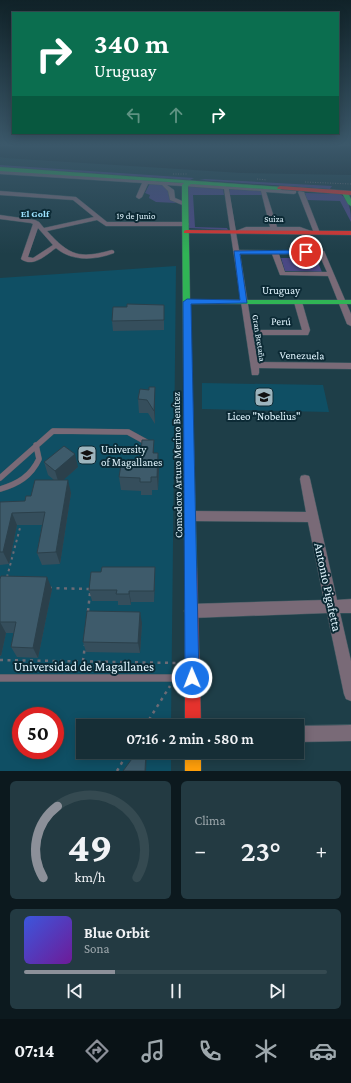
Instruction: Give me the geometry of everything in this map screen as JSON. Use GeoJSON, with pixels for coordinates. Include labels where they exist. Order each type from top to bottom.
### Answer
{"type":"FeatureCollection","features":[{"type":"Feature","properties":{"kind":"main road"},"geometry":{"type":"LineString","coordinates":[[173,182],[320,192],[347,190]]}},
{"type":"Feature","properties":{"kind":"main road"},"geometry":{"type":"LineString","coordinates":[[187,183],[192,182]]}},
{"type":"Feature","properties":{"kind":"main road"},"geometry":{"type":"LineString","coordinates":[[255,182],[347,190]]}},
{"type":"Feature","properties":{"kind":"main road","name":"Comodoro Arturo Merino Benítez"},"geometry":{"type":"LineString","coordinates":[[187,183],[185,204],[193,719]]}},
{"type":"Feature","properties":{"kind":"main road"},"geometry":{"type":"LineString","coordinates":[[347,190],[351,204]]}},
{"type":"Feature","properties":{"kind":"main road","name":"Suiza"},"geometry":{"type":"LineString","coordinates":[[186,228],[236,232],[351,233]]}},
{"type":"Feature","properties":{"kind":"main road","name":"Uruguay"},"geometry":{"type":"LineString","coordinates":[[187,302],[347,302]]}},
{"type":"Feature","properties":{"kind":"main road"},"geometry":{"type":"LineString","coordinates":[[193,759],[193,771]]}},
{"type":"Feature","properties":{"kind":"street"},"geometry":{"type":"LineString","coordinates":[[139,196],[146,182]]}},
{"type":"Feature","properties":{"kind":"street"},"geometry":{"type":"LineString","coordinates":[[166,182],[263,190],[320,192]]}},
{"type":"Feature","properties":{"kind":"street"},"geometry":{"type":"LineString","coordinates":[[164,185],[171,190],[172,199],[185,204]]}},
{"type":"Feature","properties":{"kind":"street","name":"Gran Bretaña"},"geometry":{"type":"LineString","coordinates":[[226,187],[236,232],[236,252],[254,369]]}},
{"type":"Feature","properties":{"kind":"street"},"geometry":{"type":"LineString","coordinates":[[263,190],[274,229]]}},
{"type":"Feature","properties":{"kind":"street","name":"19 de Junio"},"geometry":{"type":"LineString","coordinates":[[0,192],[74,198],[94,216],[104,223],[111,225],[186,228]]}},
{"type":"Feature","properties":{"kind":"street"},"geometry":{"type":"LineString","coordinates":[[301,192],[313,232]]}},
{"type":"Feature","properties":{"kind":"street"},"geometry":{"type":"LineString","coordinates":[[40,227],[94,216]]}},
{"type":"Feature","properties":{"kind":"street"},"geometry":{"type":"LineString","coordinates":[[0,217],[29,220],[40,227],[66,253],[78,257],[112,252]]}},
{"type":"Feature","properties":{"kind":"street"},"geometry":{"type":"LineString","coordinates":[[40,227],[24,259],[34,260],[57,245]]}},
{"type":"Feature","properties":{"kind":"street","name":"Suiza"},"geometry":{"type":"LineString","coordinates":[[236,232],[246,229],[300,229],[313,232]]}},
{"type":"Feature","properties":{"kind":"street"},"geometry":{"type":"LineString","coordinates":[[236,252],[322,252],[331,274],[347,302],[351,324]]}},
{"type":"Feature","properties":{"kind":"street"},"geometry":{"type":"LineString","coordinates":[[275,252],[282,274],[331,274]]}},
{"type":"Feature","properties":{"kind":"street","name":"Perú"},"geometry":{"type":"LineString","coordinates":[[248,332],[305,333],[306,330],[298,302]]}},
{"type":"Feature","properties":{"kind":"street","name":"Venezuela"},"geometry":{"type":"LineString","coordinates":[[254,369],[351,366]]}},
{"type":"Feature","properties":{"kind":"street","name":"Antonio Pigafetta"},"geometry":{"type":"LineString","coordinates":[[305,479],[351,694]]}},
{"type":"Feature","properties":{"kind":"street"},"geometry":{"type":"LineString","coordinates":[[190,516],[313,517]]}},
{"type":"Feature","properties":{"kind":"street"},"geometry":{"type":"LineString","coordinates":[[191,611],[351,606]]}},
{"type":"Feature","properties":{"kind":"street"},"geometry":{"type":"LineString","coordinates":[[304,734],[351,733]]}},
{"type":"Feature","properties":{"kind":"lane"},"geometry":{"type":"LineString","coordinates":[[0,478],[49,432],[65,430],[128,432],[146,441],[151,448]]}},
{"type":"Feature","properties":{"kind":"lane"},"geometry":{"type":"LineString","coordinates":[[0,489],[24,479],[34,470],[40,459],[36,445]]}},
{"type":"Feature","properties":{"kind":"lane","name":"Universidad de Magallanes"},"geometry":{"type":"LineString","coordinates":[[0,678],[192,678]]}},
{"type":"Feature","properties":{"kind":"path"},"geometry":{"type":"LineString","coordinates":[[7,579],[22,520]]}},
{"type":"Feature","properties":{"kind":"path"},"geometry":{"type":"LineString","coordinates":[[44,587],[91,589],[88,618]]}},
{"type":"Feature","properties":{"kind":"path"},"geometry":{"type":"LineString","coordinates":[[83,661],[85,639]]}},
{"type":"Feature","properties":{"kind":"path"},"geometry":{"type":"LineString","coordinates":[[0,660],[192,663]]}},
{"type":"Feature","properties":{"kind":"path"},"geometry":{"type":"LineString","coordinates":[[149,719],[175,678]]}},
{"type":"Feature","properties":{"kind":"path"},"geometry":{"type":"LineString","coordinates":[[117,771],[124,759]]}},
{"type":"Feature","properties":{"kind":"shaded area"},"geometry":{"type":"Polygon","coordinates":[[[228,182],[259,182],[332,186],[330,189],[228,182]]]}},
{"type":"Feature","properties":{"kind":"shaded area"},"geometry":{"type":"Polygon","coordinates":[[[150,183],[160,184],[167,187],[169,197],[176,203],[156,202],[149,198],[150,195],[145,193],[150,183]]]}},
{"type":"Feature","properties":{"kind":"shaded area"},"geometry":{"type":"Polygon","coordinates":[[[188,185],[223,188],[224,195],[193,195],[195,227],[227,228],[228,230],[189,228],[188,185]]]}},
{"type":"Feature","properties":{"kind":"shaded area"},"geometry":{"type":"Polygon","coordinates":[[[229,188],[261,191],[262,195],[230,195],[229,188]]]}},
{"type":"Feature","properties":{"kind":"shaded area"},"geometry":{"type":"Polygon","coordinates":[[[305,193],[340,194],[348,203],[351,222],[340,201],[307,200],[305,193]]]}},
{"type":"Feature","properties":{"kind":"shaded area"},"geometry":{"type":"Polygon","coordinates":[[[281,258],[316,258],[322,272],[285,271],[281,258]]]}},
{"type":"Feature","properties":{"kind":"shaded area","name":"University of Magallanes"},"geometry":{"type":"Polygon","coordinates":[[[176,266],[171,719],[76,719],[76,759],[171,759],[171,771],[0,771],[0,278],[176,266]]]}},
{"type":"Feature","properties":{"kind":"shaded area","name":"Liceo \"Nobelius\""},"geometry":{"type":"Polygon","coordinates":[[[202,383],[323,385],[329,412],[202,409],[202,383]]]}},
{"type":"Feature","properties":{"kind":"building"},"geometry":{"type":"Polygon","coordinates":[[[127,304],[164,305],[164,320],[112,321],[113,307],[127,307],[127,304]]]}},
{"type":"Feature","properties":{"kind":"building"},"geometry":{"type":"Polygon","coordinates":[[[149,387],[155,387],[154,411],[147,400],[138,399],[140,389],[149,390],[149,387]]]}},
{"type":"Feature","properties":{"kind":"building"},"geometry":{"type":"Polygon","coordinates":[[[142,440],[154,440],[153,453],[158,453],[157,477],[151,477],[151,482],[140,482],[140,478],[119,477],[121,465],[140,465],[142,440]]]}},
{"type":"Feature","properties":{"kind":"building"},"geometry":{"type":"Polygon","coordinates":[[[64,446],[75,454],[55,471],[44,462],[64,446]]]}},
{"type":"Feature","properties":{"kind":"building"},"geometry":{"type":"Polygon","coordinates":[[[35,480],[68,480],[56,552],[37,553],[45,512],[12,513],[3,552],[0,552],[0,502],[25,501],[26,496],[31,496],[35,480]]]}},
{"type":"Feature","properties":{"kind":"building"},"geometry":{"type":"Polygon","coordinates":[[[102,567],[155,567],[154,591],[129,591],[129,594],[116,594],[117,590],[89,590],[91,572],[101,572],[102,567]]]}},
{"type":"Feature","properties":{"kind":"building"},"geometry":{"type":"Polygon","coordinates":[[[1,576],[47,577],[33,648],[11,647],[16,622],[0,622],[1,576]]]}},
{"type":"Feature","properties":{"kind":"building"},"geometry":{"type":"Polygon","coordinates":[[[87,611],[140,612],[138,643],[83,642],[87,611]]]}},
{"type":"Feature","properties":{"kind":"building"},"geometry":{"type":"Polygon","coordinates":[[[132,759],[146,759],[145,771],[123,771],[132,759]]]}},
{"type":"Feature","properties":{"kind":"traffic: fast"},"geometry":{"type":"LineString","coordinates":[[190,182],[185,185],[185,204],[191,569]]}},
{"type":"Feature","properties":{"kind":"traffic: fast"},"geometry":{"type":"LineString","coordinates":[[191,182],[280,188]]}},
{"type":"Feature","properties":{"kind":"traffic: fast"},"geometry":{"type":"LineString","coordinates":[[345,193],[351,204]]}},
{"type":"Feature","properties":{"kind":"traffic: fast"},"geometry":{"type":"LineString","coordinates":[[187,302],[351,302]]}},
{"type":"Feature","properties":{"kind":"traffic: slow"},"geometry":{"type":"LineString","coordinates":[[193,759],[193,771]]}},
{"type":"Feature","properties":{"kind":"traffic: jam"},"geometry":{"type":"LineString","coordinates":[[280,188],[351,193]]}},
{"type":"Feature","properties":{"kind":"traffic: jam"},"geometry":{"type":"LineString","coordinates":[[186,232],[351,233]]}},
{"type":"Feature","properties":{"kind":"traffic: jam"},"geometry":{"type":"LineString","coordinates":[[191,569],[193,719]]}},
{"type":"Feature","properties":{"kind":"place","name":"Liceo \"Nobelius\""},"geometry":{"type":"Point","coordinates":[264,397]}},
{"type":"Feature","properties":{"kind":"place","name":"University of Magallanes"},"geometry":{"type":"Point","coordinates":[87,455]}},
{"type":"Feature","properties":{"kind":"district","name":"El Golf"},"geometry":{"type":"Point","coordinates":[35,213]}},
{"type":"Feature","properties":{"kind":"route"},"geometry":{"type":"LineString","coordinates":[[192,678],[187,302],[244,302],[236,252],[306,252]]}}]}
